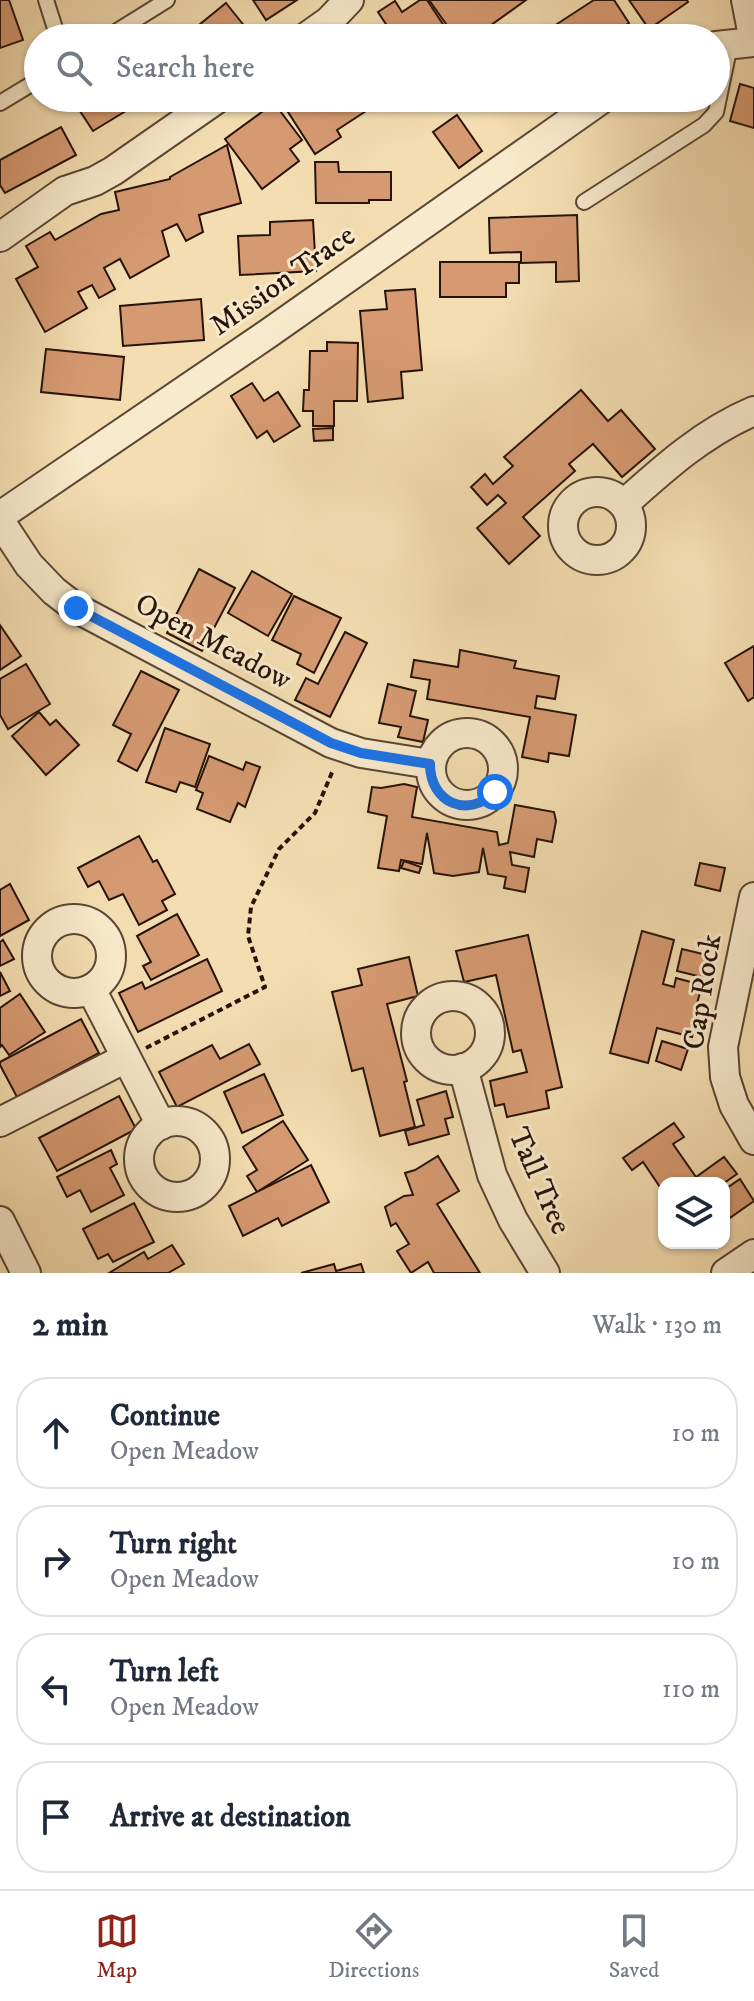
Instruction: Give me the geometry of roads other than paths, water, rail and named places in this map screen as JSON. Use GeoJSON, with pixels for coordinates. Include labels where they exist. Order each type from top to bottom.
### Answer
{"type":"FeatureCollection","features":[{"type":"Feature","properties":{"kind":"street"},"geometry":{"type":"LineString","coordinates":[[325,24],[349,0]]}},
{"type":"Feature","properties":{"kind":"street"},"geometry":{"type":"LineString","coordinates":[[738,43],[746,0]]}},
{"type":"Feature","properties":{"kind":"street"},"geometry":{"type":"LineString","coordinates":[[0,237],[65,191],[113,171],[198,112]]}},
{"type":"Feature","properties":{"kind":"street","name":"Mission Trace"},"geometry":{"type":"LineString","coordinates":[[0,519],[583,112]]}},
{"type":"Feature","properties":{"kind":"street"},"geometry":{"type":"LineString","coordinates":[[624,504],[662,469],[706,436],[754,411]]}},
{"type":"Feature","properties":{"kind":"street","name":"Open Meadow"},"geometry":{"type":"LineString","coordinates":[[0,519],[29,565],[76,608],[331,743],[361,753],[430,764]]}},
{"type":"Feature","properties":{"kind":"street","name":"Cap Rock"},"geometry":{"type":"LineString","coordinates":[[754,897],[723,1047],[725,1077],[734,1105],[754,1140]]}},
{"type":"Feature","properties":{"kind":"street"},"geometry":{"type":"LineString","coordinates":[[91,989],[161,1125]]}},
{"type":"Feature","properties":{"kind":"street"},"geometry":{"type":"LineString","coordinates":[[0,1122],[126,1058]]}},
{"type":"Feature","properties":{"kind":"street","name":"Tall Tree"},"geometry":{"type":"LineString","coordinates":[[463,1068],[492,1175],[513,1220],[545,1273]]}},
{"type":"Feature","properties":{"kind":"street"},"geometry":{"type":"LineString","coordinates":[[0,1221],[26,1273]]}},
{"type":"Feature","properties":{"kind":"street"},"geometry":{"type":"LineString","coordinates":[[726,1273],[754,1254]]}},
{"type":"Feature","properties":{"kind":"lane"},"geometry":{"type":"LineString","coordinates":[[46,0],[54,24]]}},
{"type":"Feature","properties":{"kind":"lane"},"geometry":{"type":"LineString","coordinates":[[128,24],[167,0]]}},
{"type":"Feature","properties":{"kind":"lane"},"geometry":{"type":"LineString","coordinates":[[730,68],[738,43]]}},
{"type":"Feature","properties":{"kind":"lane"},"geometry":{"type":"LineString","coordinates":[[0,103],[24,88]]}},
{"type":"Feature","properties":{"kind":"lane"},"geometry":{"type":"LineString","coordinates":[[584,202],[704,125],[716,112]]}}]}
